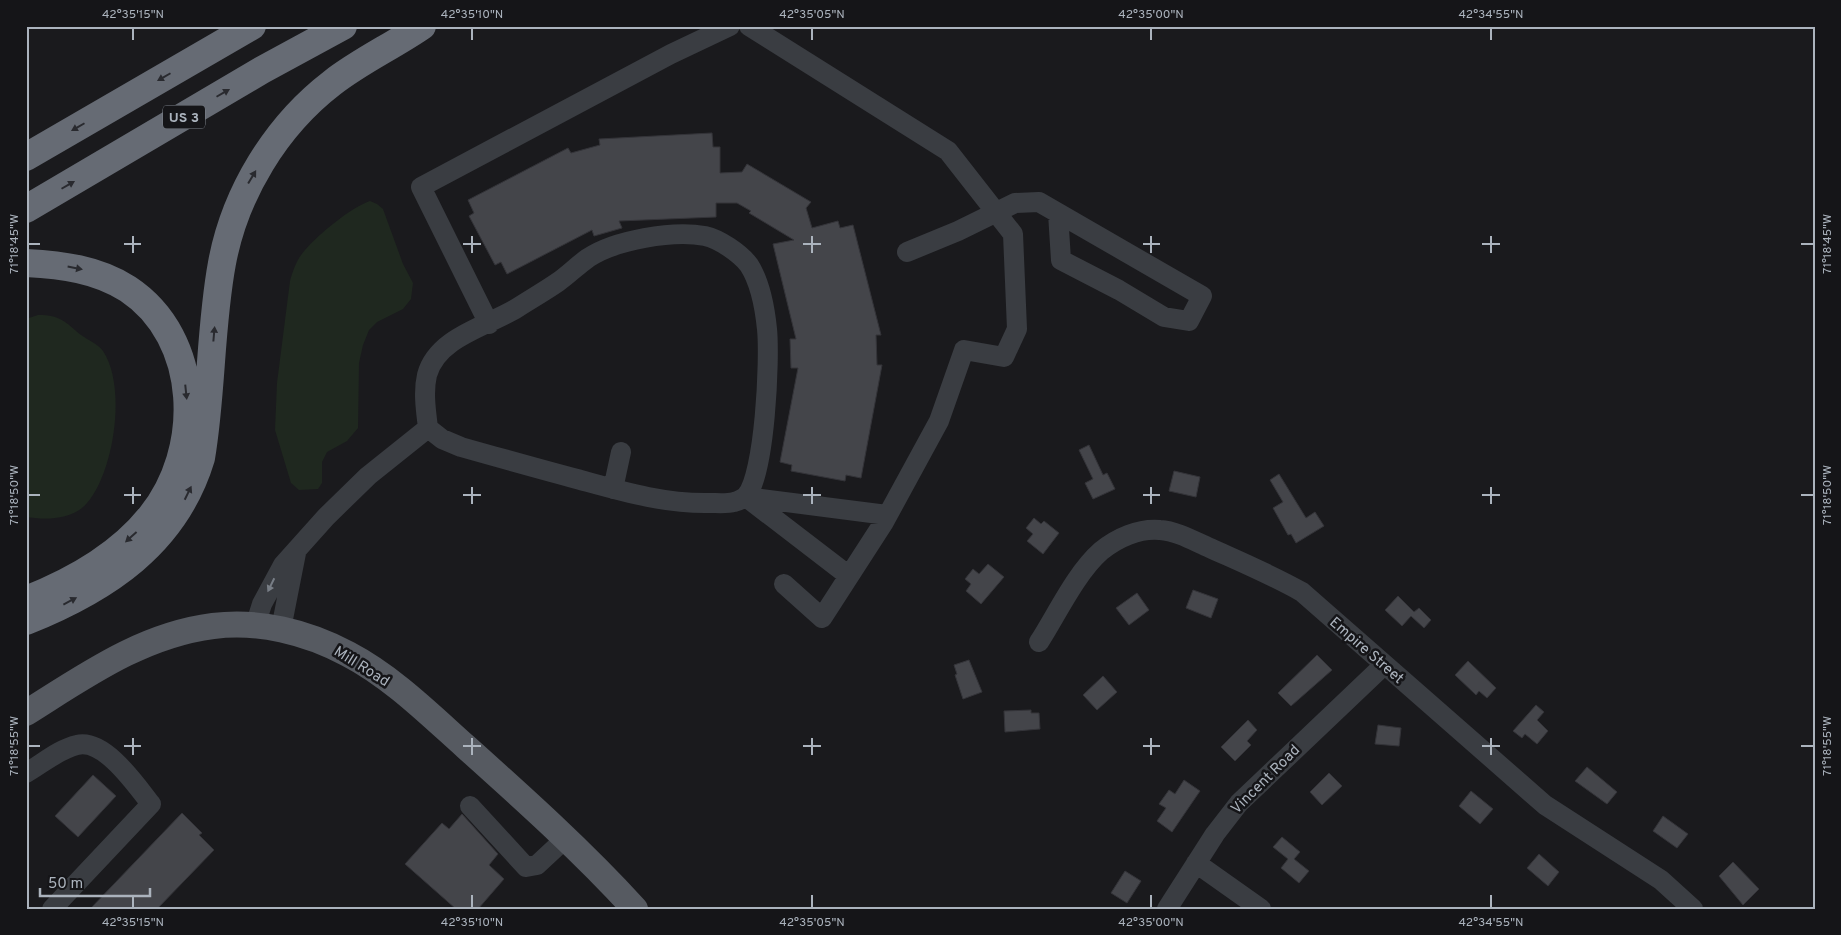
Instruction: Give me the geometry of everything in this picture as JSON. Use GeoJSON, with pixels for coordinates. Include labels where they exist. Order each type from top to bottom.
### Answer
{"type":"FeatureCollection","features":[{"type":"Feature","properties":{"kind":"highway"},"geometry":{"type":"LineString","coordinates":[[26,158],[252,26]]}},
{"type":"Feature","properties":{"kind":"highway","name":"US 3"},"geometry":{"type":"LineString","coordinates":[[26,209],[254,75],[342,26]]}},
{"type":"Feature","properties":{"kind":"highway"},"geometry":{"type":"LineString","coordinates":[[26,621],[78,597],[114,575],[142,554],[170,523],[191,486],[201,458],[222,261],[236,212],[248,185],[277,140],[311,101],[348,72],[422,26]]}},
{"type":"Feature","properties":{"kind":"highway"},"geometry":{"type":"LineString","coordinates":[[26,263],[75,267],[102,276],[127,288],[148,305],[165,327],[179,355],[184,373],[187,409],[185,439],[178,469],[171,485],[151,516],[134,535],[107,557],[57,586],[26,600]]}},
{"type":"Feature","properties":{"kind":"main road","name":"Mill Road"},"geometry":{"type":"LineString","coordinates":[[26,713],[116,658],[147,643],[177,633],[214,626],[255,626],[281,629],[331,646],[377,672],[439,724],[566,838],[635,909]]}},
{"type":"Feature","properties":{"kind":"street"},"geometry":{"type":"LineString","coordinates":[[489,324],[421,187],[670,54],[730,26]]}},
{"type":"Feature","properties":{"kind":"street"},"geometry":{"type":"LineString","coordinates":[[749,26],[948,151],[1013,234],[1017,329],[1004,357],[964,350],[939,421],[887,515],[822,618],[784,584]]}},
{"type":"Feature","properties":{"kind":"street"},"geometry":{"type":"LineString","coordinates":[[907,252],[958,231],[1015,202],[1039,202],[1202,296],[1189,321],[1164,317],[1119,290],[1061,260],[1058,213]]}},
{"type":"Feature","properties":{"kind":"street"},"geometry":{"type":"LineString","coordinates":[[746,497],[754,477],[767,405],[767,330],[761,294],[749,265],[732,249],[707,236],[678,234],[642,239],[613,246],[590,257],[559,281],[489,324],[455,341],[436,356],[427,375],[425,400],[428,428],[442,439],[461,447],[648,498],[694,504],[733,503],[746,497],[887,515]]}},
{"type":"Feature","properties":{"kind":"street"},"geometry":{"type":"LineString","coordinates":[[255,626],[262,604],[276,574],[326,517],[368,476],[428,428]]}},
{"type":"Feature","properties":{"kind":"street"},"geometry":{"type":"LineString","coordinates":[[613,489],[621,452]]}},
{"type":"Feature","properties":{"kind":"street"},"geometry":{"type":"LineString","coordinates":[[746,497],[849,576]]}},
{"type":"Feature","properties":{"kind":"street","name":"Empire Street"},"geometry":{"type":"LineString","coordinates":[[1039,642],[1080,576],[1100,552],[1124,536],[1159,530],[1177,534],[1270,574],[1302,592],[1384,666],[1545,805],[1661,880],[1693,909]]}},
{"type":"Feature","properties":{"kind":"street"},"geometry":{"type":"LineString","coordinates":[[281,629],[297,551]]}},
{"type":"Feature","properties":{"kind":"street","name":"Vincent Road"},"geometry":{"type":"LineString","coordinates":[[1167,909],[1196,863],[1239,803],[1384,666]]}},
{"type":"Feature","properties":{"kind":"street"},"geometry":{"type":"LineString","coordinates":[[26,773],[71,747],[80,744],[94,746],[121,768],[152,804],[52,909]]}},
{"type":"Feature","properties":{"kind":"street"},"geometry":{"type":"LineString","coordinates":[[470,806],[526,867],[537,865],[566,838]]}},
{"type":"Feature","properties":{"kind":"street"},"geometry":{"type":"LineString","coordinates":[[1196,863],[1260,909]]}},
{"type":"Feature","properties":{"kind":"shaded area"},"geometry":{"type":"Polygon","coordinates":[[[370,201],[383,209],[403,264],[413,283],[411,299],[403,309],[377,322],[369,330],[359,363],[358,428],[347,441],[327,452],[322,462],[322,483],[318,489],[299,490],[291,483],[275,430],[277,383],[290,281],[302,253],[326,229],[344,215],[370,201]]]}},
{"type":"Feature","properties":{"kind":"shaded area"},"geometry":{"type":"Polygon","coordinates":[[[38,315],[52,316],[62,320],[96,344],[103,351],[110,367],[114,386],[116,407],[114,429],[104,471],[87,503],[74,513],[59,518],[26,517],[26,319],[38,315]]]}},
{"type":"Feature","properties":{"kind":"building"},"geometry":{"type":"Polygon","coordinates":[[[712,133],[713,147],[720,147],[720,173],[742,172],[747,164],[811,202],[806,208],[812,228],[838,221],[840,228],[853,225],[881,335],[876,335],[877,365],[882,365],[861,478],[846,475],[845,481],[791,471],[792,465],[780,462],[798,368],[791,368],[790,339],[796,339],[773,244],[794,240],[749,213],[751,211],[737,203],[716,203],[716,217],[619,221],[622,228],[594,236],[592,230],[507,274],[501,262],[495,265],[469,216],[474,213],[468,200],[568,148],[571,153],[600,145],[599,139],[712,133]]]}},
{"type":"Feature","properties":{"kind":"building"},"geometry":{"type":"Polygon","coordinates":[[[1089,445],[1103,475],[1107,473],[1115,489],[1093,499],[1085,483],[1093,479],[1079,450],[1089,445]]]}},
{"type":"Feature","properties":{"kind":"building"},"geometry":{"type":"Polygon","coordinates":[[[1174,471],[1200,477],[1196,497],[1169,491],[1174,471]]]}},
{"type":"Feature","properties":{"kind":"building"},"geometry":{"type":"Polygon","coordinates":[[[1279,474],[1306,518],[1315,512],[1324,526],[1296,543],[1291,534],[1288,535],[1273,508],[1283,502],[1270,480],[1279,474]]]}},
{"type":"Feature","properties":{"kind":"building"},"geometry":{"type":"Polygon","coordinates":[[[1034,518],[1041,524],[1044,521],[1059,533],[1043,554],[1027,541],[1033,534],[1026,528],[1034,518]]]}},
{"type":"Feature","properties":{"kind":"building"},"geometry":{"type":"Polygon","coordinates":[[[988,564],[1004,577],[981,604],[966,591],[971,584],[965,579],[973,569],[979,574],[988,564]]]}},
{"type":"Feature","properties":{"kind":"building"},"geometry":{"type":"Polygon","coordinates":[[[1193,590],[1218,599],[1211,618],[1186,608],[1193,590]]]}},
{"type":"Feature","properties":{"kind":"building"},"geometry":{"type":"Polygon","coordinates":[[[1137,593],[1149,610],[1129,625],[1116,608],[1137,593]]]}},
{"type":"Feature","properties":{"kind":"building"},"geometry":{"type":"Polygon","coordinates":[[[1398,596],[1414,612],[1419,608],[1431,620],[1424,628],[1411,616],[1402,626],[1385,610],[1398,596]]]}},
{"type":"Feature","properties":{"kind":"building"},"geometry":{"type":"Polygon","coordinates":[[[1317,655],[1332,670],[1291,706],[1278,693],[1317,655]]]}},
{"type":"Feature","properties":{"kind":"building"},"geometry":{"type":"Polygon","coordinates":[[[969,660],[982,692],[963,699],[955,675],[957,674],[954,665],[969,660]]]}},
{"type":"Feature","properties":{"kind":"building"},"geometry":{"type":"Polygon","coordinates":[[[1468,661],[1496,688],[1487,698],[1479,691],[1476,695],[1455,675],[1468,661]]]}},
{"type":"Feature","properties":{"kind":"building"},"geometry":{"type":"Polygon","coordinates":[[[1103,676],[1117,692],[1097,710],[1083,695],[1103,676]]]}},
{"type":"Feature","properties":{"kind":"building"},"geometry":{"type":"Polygon","coordinates":[[[1536,705],[1544,712],[1537,720],[1548,731],[1537,744],[1525,734],[1522,738],[1513,731],[1536,705]]]}},
{"type":"Feature","properties":{"kind":"building"},"geometry":{"type":"Polygon","coordinates":[[[1031,710],[1031,713],[1039,713],[1040,729],[1005,732],[1004,711],[1031,710]]]}},
{"type":"Feature","properties":{"kind":"building"},"geometry":{"type":"Polygon","coordinates":[[[1248,720],[1257,730],[1247,741],[1251,745],[1235,761],[1221,747],[1248,720]]]}},
{"type":"Feature","properties":{"kind":"building"},"geometry":{"type":"Polygon","coordinates":[[[1378,725],[1401,728],[1399,746],[1375,744],[1378,725]]]}},
{"type":"Feature","properties":{"kind":"building"},"geometry":{"type":"Polygon","coordinates":[[[1587,767],[1617,792],[1607,804],[1575,781],[1587,767]]]}},
{"type":"Feature","properties":{"kind":"building"},"geometry":{"type":"Polygon","coordinates":[[[1329,773],[1342,786],[1322,805],[1310,792],[1329,773]]]}},
{"type":"Feature","properties":{"kind":"building"},"geometry":{"type":"Polygon","coordinates":[[[93,775],[116,796],[78,837],[55,816],[93,775]]]}},
{"type":"Feature","properties":{"kind":"building"},"geometry":{"type":"Polygon","coordinates":[[[1184,780],[1200,791],[1172,832],[1157,821],[1166,808],[1159,804],[1169,790],[1175,794],[1184,780]]]}},
{"type":"Feature","properties":{"kind":"building"},"geometry":{"type":"Polygon","coordinates":[[[1471,791],[1493,809],[1480,824],[1459,806],[1471,791]]]}},
{"type":"Feature","properties":{"kind":"building"},"geometry":{"type":"Polygon","coordinates":[[[182,813],[202,833],[199,835],[214,850],[157,909],[90,909],[182,813]]]}},
{"type":"Feature","properties":{"kind":"building"},"geometry":{"type":"Polygon","coordinates":[[[462,814],[498,854],[489,865],[504,879],[478,909],[456,909],[405,864],[442,823],[449,829],[462,814]]]}},
{"type":"Feature","properties":{"kind":"building"},"geometry":{"type":"Polygon","coordinates":[[[1663,816],[1688,834],[1677,848],[1653,831],[1663,816]]]}},
{"type":"Feature","properties":{"kind":"building"},"geometry":{"type":"Polygon","coordinates":[[[1282,837],[1300,852],[1294,859],[1309,871],[1299,883],[1281,868],[1288,859],[1273,847],[1282,837]]]}},
{"type":"Feature","properties":{"kind":"building"},"geometry":{"type":"Polygon","coordinates":[[[1539,854],[1559,872],[1548,886],[1527,868],[1539,854]]]}},
{"type":"Feature","properties":{"kind":"building"},"geometry":{"type":"Polygon","coordinates":[[[1733,862],[1759,889],[1743,905],[1719,876],[1733,862]]]}},
{"type":"Feature","properties":{"kind":"building"},"geometry":{"type":"Polygon","coordinates":[[[1125,871],[1141,881],[1127,903],[1111,893],[1125,871]]]}}]}
